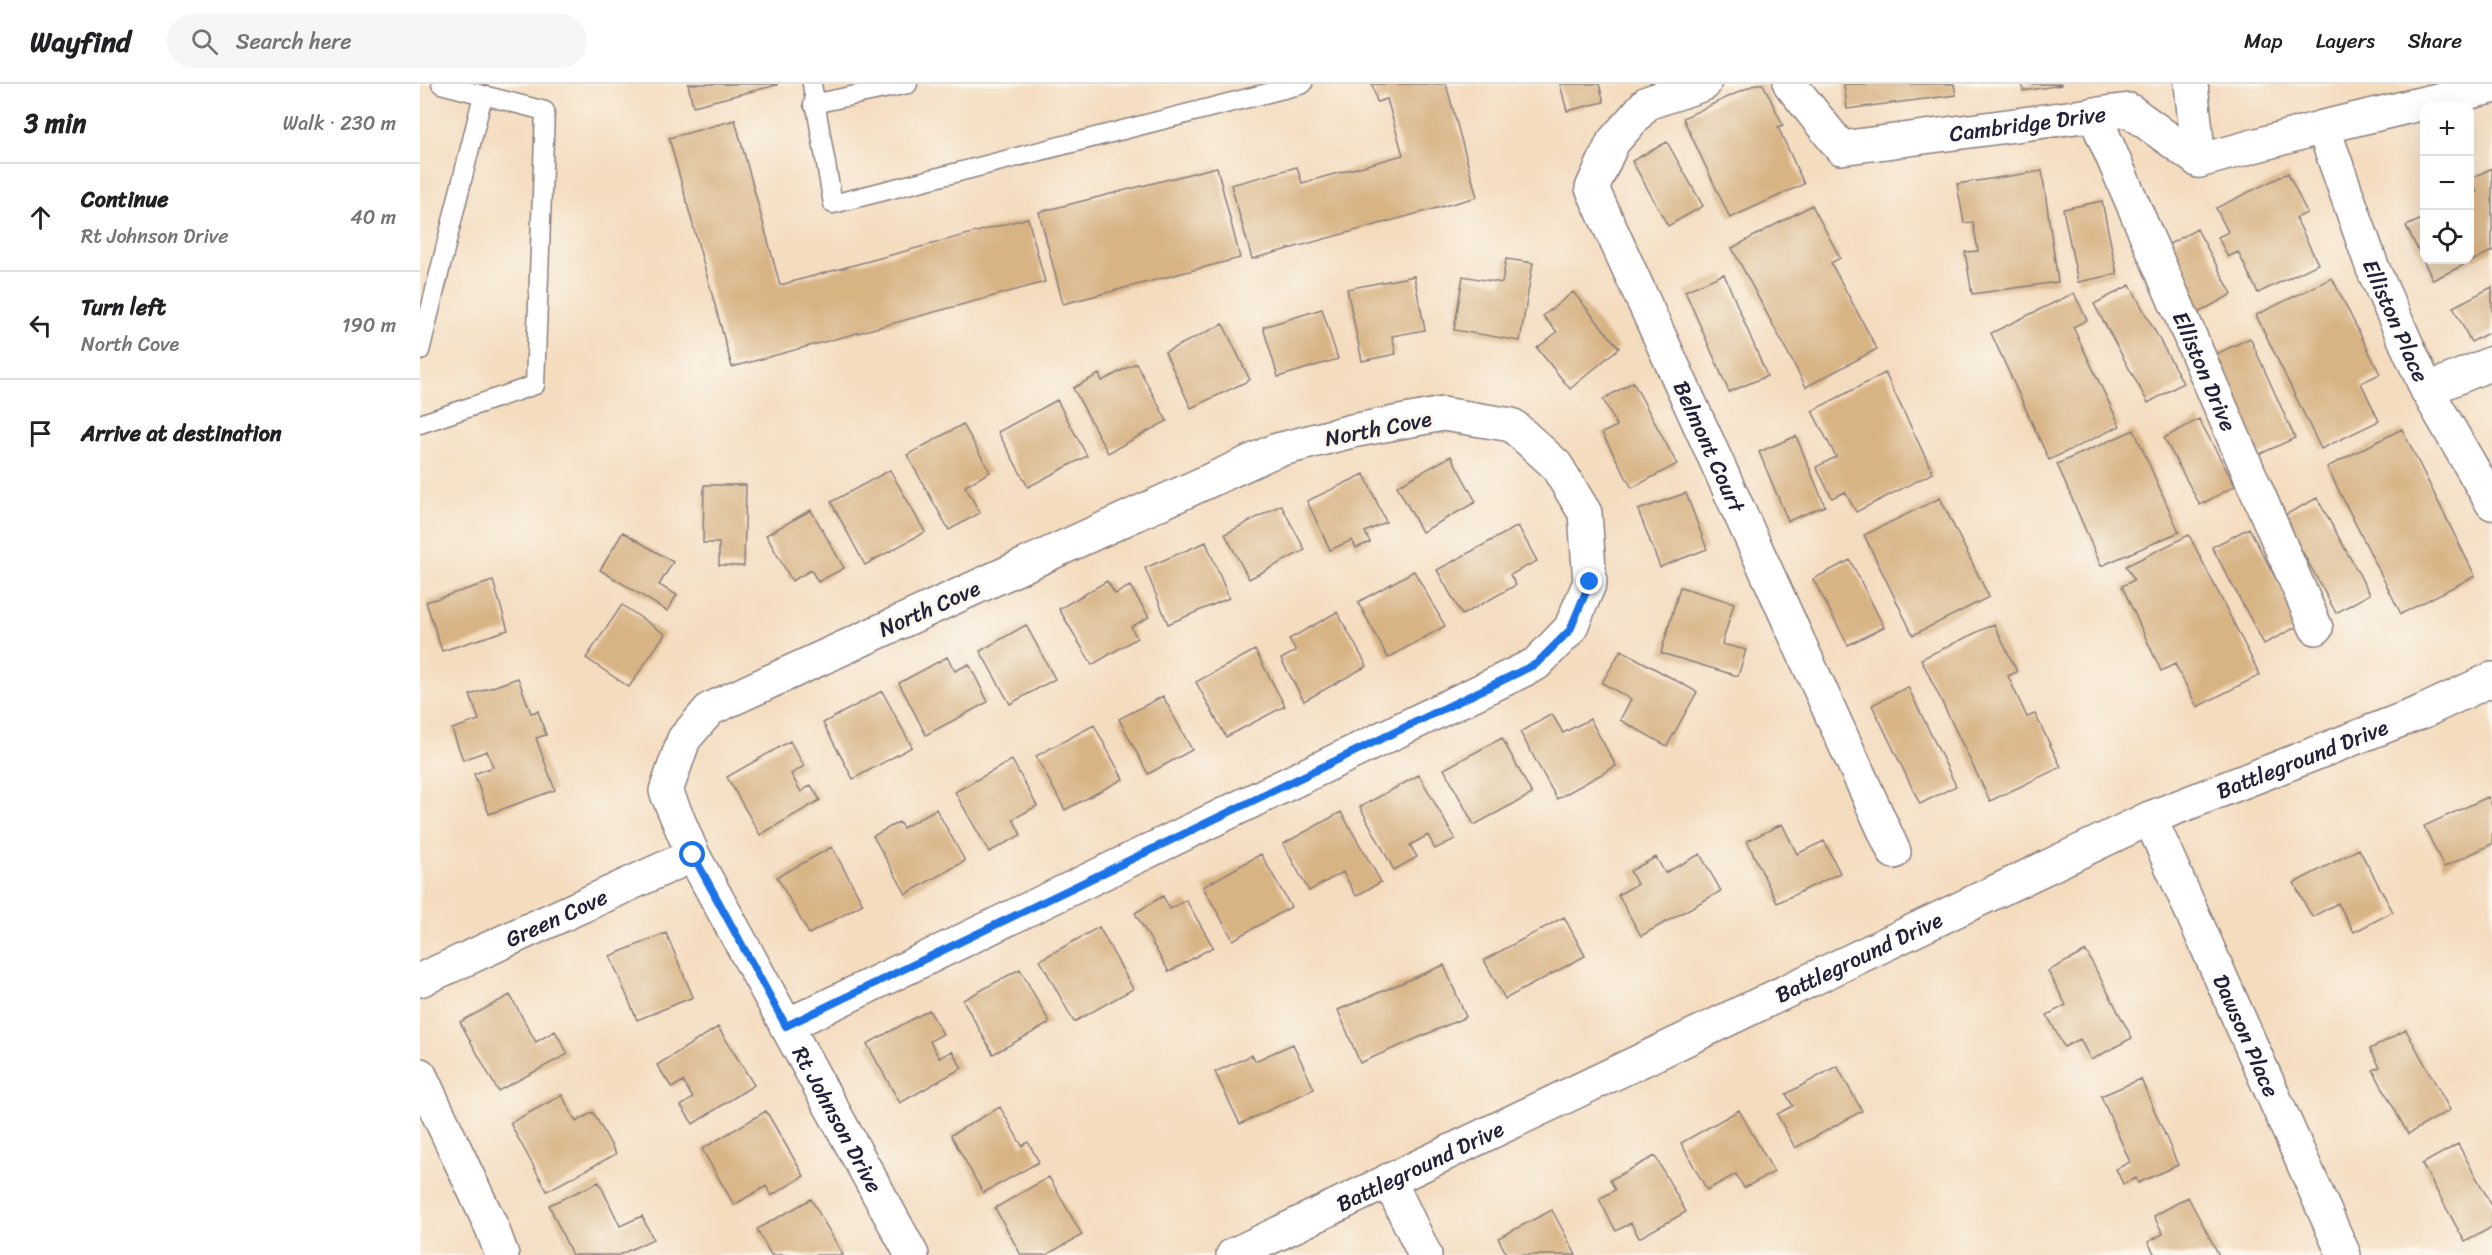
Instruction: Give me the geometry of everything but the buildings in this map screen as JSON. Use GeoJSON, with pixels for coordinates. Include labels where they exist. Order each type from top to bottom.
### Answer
{"type":"FeatureCollection","features":[{"type":"Feature","properties":{"kind":"street","name":"Belmont Court"},"geometry":{"type":"LineString","coordinates":[[1704,84],[1647,103],[1613,142],[1592,188],[1894,852]]}},
{"type":"Feature","properties":{"kind":"street","name":"Cambridge Drive"},"geometry":{"type":"LineString","coordinates":[[1790,84],[1841,148],[2129,110],[2199,161]]}},
{"type":"Feature","properties":{"kind":"street"},"geometry":{"type":"LineString","coordinates":[[2191,84],[2199,161],[2323,127],[2492,87]]}},
{"type":"Feature","properties":{"kind":"street","name":"Elliston Drive"},"geometry":{"type":"LineString","coordinates":[[2094,114],[2316,628]]}},
{"type":"Feature","properties":{"kind":"street","name":"Elliston Place"},"geometry":{"type":"LineString","coordinates":[[2323,127],[2373,269],[2427,390],[2492,503]]}},
{"type":"Feature","properties":{"kind":"street"},"geometry":{"type":"LineString","coordinates":[[2427,390],[2492,363]]}},
{"type":"Feature","properties":{"kind":"street","name":"North Cove"},"geometry":{"type":"LineString","coordinates":[[666,791],[684,739],[710,709],[1274,451],[1352,431],[1443,414],[1512,425],[1556,465],[1585,513],[1590,582],[1570,630],[1536,664],[786,1026]]}},
{"type":"Feature","properties":{"kind":"street","name":"Battleground Drive"},"geometry":{"type":"LineString","coordinates":[[1233,1255],[2150,818],[2424,711],[2492,679]]}},
{"type":"Feature","properties":{"kind":"street","name":"Rt Johnson Drive"},"geometry":{"type":"LineString","coordinates":[[666,791],[693,855],[912,1255]]}},
{"type":"Feature","properties":{"kind":"street","name":"Dawson Place"},"geometry":{"type":"LineString","coordinates":[[2150,818],[2344,1255]]}},
{"type":"Feature","properties":{"kind":"street","name":"Green Cove"},"geometry":{"type":"LineString","coordinates":[[420,980],[693,855]]}},
{"type":"Feature","properties":{"kind":"street"},"geometry":{"type":"LineString","coordinates":[[420,1075],[492,1228],[502,1255]]}},
{"type":"Feature","properties":{"kind":"street"},"geometry":{"type":"LineString","coordinates":[[1389,1180],[1425,1255]]}},
{"type":"Feature","properties":{"kind":"lane"},"geometry":{"type":"LineString","coordinates":[[420,424],[535,385],[545,111],[441,84]]}},
{"type":"Feature","properties":{"kind":"lane"},"geometry":{"type":"LineString","coordinates":[[812,84],[813,104],[833,204],[1303,84]]}},
{"type":"Feature","properties":{"kind":"lane"},"geometry":{"type":"LineString","coordinates":[[813,104],[908,84]]}},
{"type":"Feature","properties":{"kind":"lane"},"geometry":{"type":"LineString","coordinates":[[420,351],[483,95]]}},
{"type":"Feature","properties":{"kind":"route"},"geometry":{"type":"LineString","coordinates":[[693,855],[786,1026],[1536,664],[1570,630],[1590,582]]}}]}
